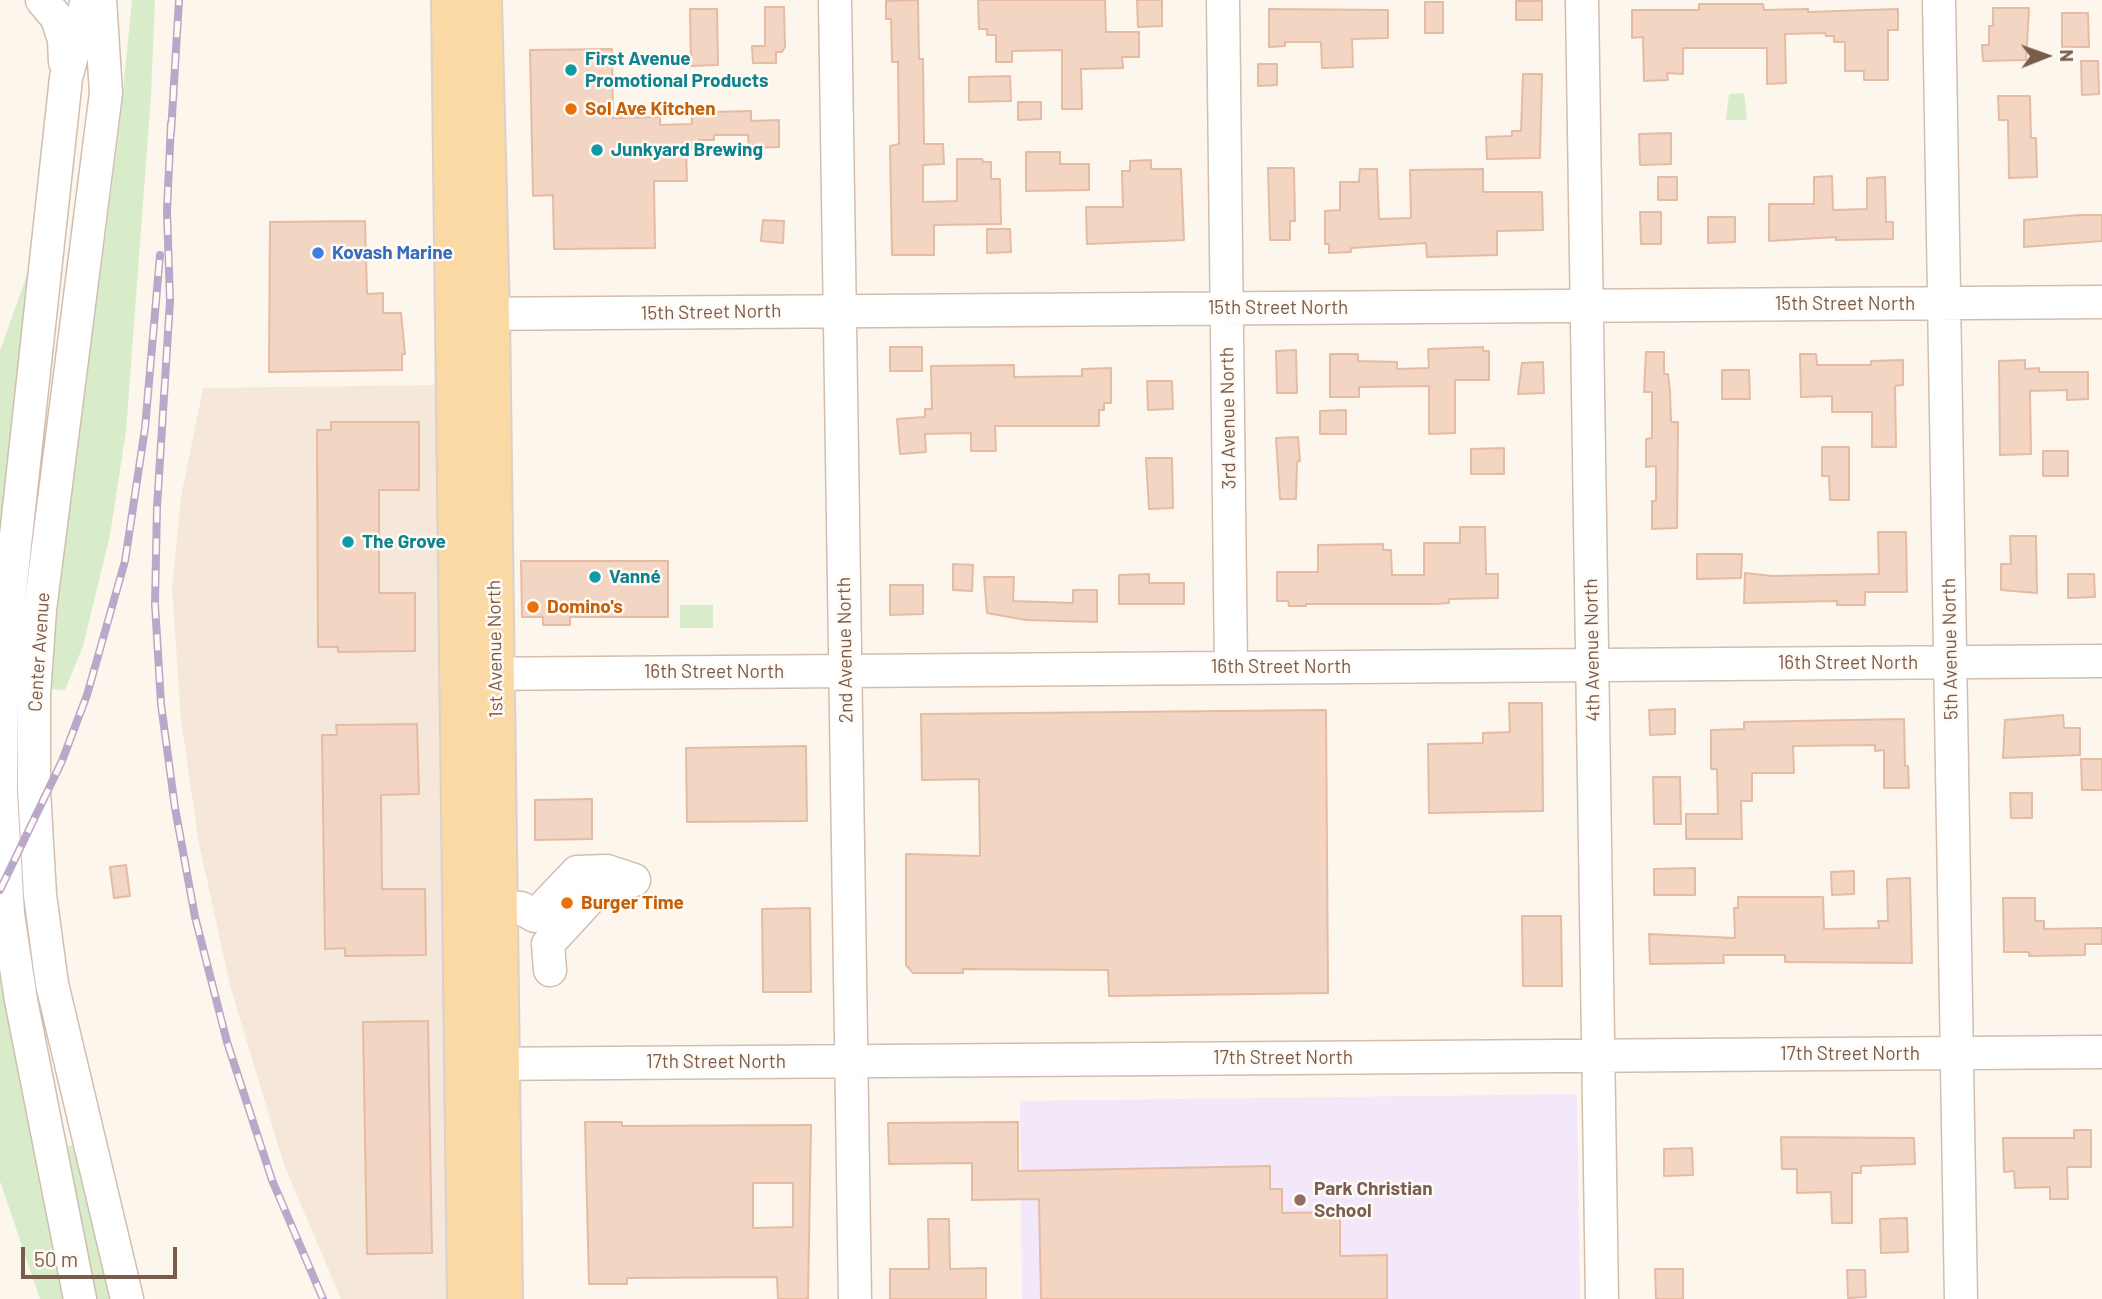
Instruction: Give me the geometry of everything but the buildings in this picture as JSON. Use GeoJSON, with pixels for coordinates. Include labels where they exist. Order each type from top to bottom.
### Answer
{"type":"FeatureCollection","features":[{"type":"Feature","properties":{"kind":"main road","name":"1st Avenue North"},"geometry":{"type":"LineString","coordinates":[[451,0],[472,314]]}},
{"type":"Feature","properties":{"kind":"main road","name":"1st Avenue North"},"geometry":{"type":"LineString","coordinates":[[482,0],[472,314],[482,1064],[503,1299]]}},
{"type":"Feature","properties":{"kind":"main road","name":"1st Avenue North"},"geometry":{"type":"LineString","coordinates":[[467,1299],[482,1064],[498,908],[477,674]]}},
{"type":"Feature","properties":{"kind":"street"},"geometry":{"type":"LineString","coordinates":[[42,0],[57,18],[61,29],[66,78]]}},
{"type":"Feature","properties":{"kind":"street","name":"Center Avenue"},"geometry":{"type":"LineString","coordinates":[[80,1299],[21,1000],[8,914],[1,792],[7,612],[66,78],[87,0]]}},
{"type":"Feature","properties":{"kind":"street","name":"Center Avenue"},"geometry":{"type":"LineString","coordinates":[[100,0],[106,93],[40,610],[34,695],[34,790],[40,895],[52,984],[127,1299]]}},
{"type":"Feature","properties":{"kind":"street","name":"2nd Avenue North"},"geometry":{"type":"LineString","coordinates":[[835,0],[855,1299]]}},
{"type":"Feature","properties":{"kind":"street","name":"3rd Avenue North"},"geometry":{"type":"LineString","coordinates":[[1223,0],[1231,668]]}},
{"type":"Feature","properties":{"kind":"street","name":"4th Avenue North"},"geometry":{"type":"LineString","coordinates":[[1583,0],[1602,1299]]}},
{"type":"Feature","properties":{"kind":"street","name":"5th Avenue North"},"geometry":{"type":"LineString","coordinates":[[1939,0],[1961,1299]]}},
{"type":"Feature","properties":{"kind":"street","name":"15th Street North"},"geometry":{"type":"LineString","coordinates":[[472,314],[2102,302]]}},
{"type":"Feature","properties":{"kind":"street","name":"16th Street North"},"geometry":{"type":"LineString","coordinates":[[477,674],[2102,661]]}},
{"type":"Feature","properties":{"kind":"street"},"geometry":{"type":"LineString","coordinates":[[498,908],[521,908],[535,916],[577,872],[607,871],[634,880],[595,893],[548,944],[550,970]]}},
{"type":"Feature","properties":{"kind":"street","name":"17th Street North"},"geometry":{"type":"LineString","coordinates":[[482,1064],[2102,1052]]}},
{"type":"Feature","properties":{"kind":"shaded area"},"geometry":{"type":"Polygon","coordinates":[[[436,385],[449,1299],[341,1299],[284,1165],[231,989],[199,844],[181,720],[172,589],[181,497],[203,388],[436,385]]]}},
{"type":"Feature","properties":{"kind":"shaded area","name":"Park Christian School"},"geometry":{"type":"Polygon","coordinates":[[[1577,1094],[1580,1299],[1022,1299],[1020,1101],[1577,1094]]]}},
{"type":"Feature","properties":{"kind":"green space"},"geometry":{"type":"Polygon","coordinates":[[[132,0],[155,0],[151,95],[126,431],[110,535],[83,646],[65,690],[50,689],[60,580],[118,140],[132,0]]]}},
{"type":"Feature","properties":{"kind":"green space"},"geometry":{"type":"Polygon","coordinates":[[[1744,93],[1747,120],[1726,120],[1729,94],[1744,93]]]}},
{"type":"Feature","properties":{"kind":"green space"},"geometry":{"type":"Polygon","coordinates":[[[30,266],[0,539],[0,351],[30,266]]]}},
{"type":"Feature","properties":{"kind":"green space"},"geometry":{"type":"Polygon","coordinates":[[[680,605],[713,605],[713,628],[680,628],[680,605]]]}},
{"type":"Feature","properties":{"kind":"green space"},"geometry":{"type":"Polygon","coordinates":[[[0,949],[67,1299],[40,1299],[0,1181],[0,949]]]}},
{"type":"Feature","properties":{"kind":"green space"},"geometry":{"type":"Polygon","coordinates":[[[74,1145],[110,1299],[97,1299],[66,1147],[74,1145]]]}},
{"type":"Feature","properties":{"kind":"railway"},"geometry":{"type":"LineString","coordinates":[[171,133],[179,0]]}},
{"type":"Feature","properties":{"kind":"railway"},"geometry":{"type":"LineString","coordinates":[[171,123],[167,211],[170,301],[157,507],[155,604],[161,704],[175,808],[195,917],[227,1042],[272,1180],[323,1299]]}},
{"type":"Feature","properties":{"kind":"railway"},"geometry":{"type":"LineString","coordinates":[[0,890],[62,761],[87,695],[125,561],[145,428],[160,255]]}},
{"type":"Feature","properties":{"kind":"place","name":"First Avenue Promotional Products"},"geometry":{"type":"Point","coordinates":[571,70]}},
{"type":"Feature","properties":{"kind":"place","name":"Sol Ave Kitchen"},"geometry":{"type":"Point","coordinates":[571,109]}},
{"type":"Feature","properties":{"kind":"place","name":"Junkyard Brewing"},"geometry":{"type":"Point","coordinates":[597,150]}},
{"type":"Feature","properties":{"kind":"place","name":"Kovash Marine"},"geometry":{"type":"Point","coordinates":[318,253]}},
{"type":"Feature","properties":{"kind":"place","name":"The Grove"},"geometry":{"type":"Point","coordinates":[348,542]}},
{"type":"Feature","properties":{"kind":"place","name":"Vanné"},"geometry":{"type":"Point","coordinates":[595,577]}},
{"type":"Feature","properties":{"kind":"place","name":"Domino's"},"geometry":{"type":"Point","coordinates":[533,607]}},
{"type":"Feature","properties":{"kind":"place","name":"Burger Time"},"geometry":{"type":"Point","coordinates":[567,903]}},
{"type":"Feature","properties":{"kind":"place","name":"Park Christian School"},"geometry":{"type":"Point","coordinates":[1300,1200]}}]}
